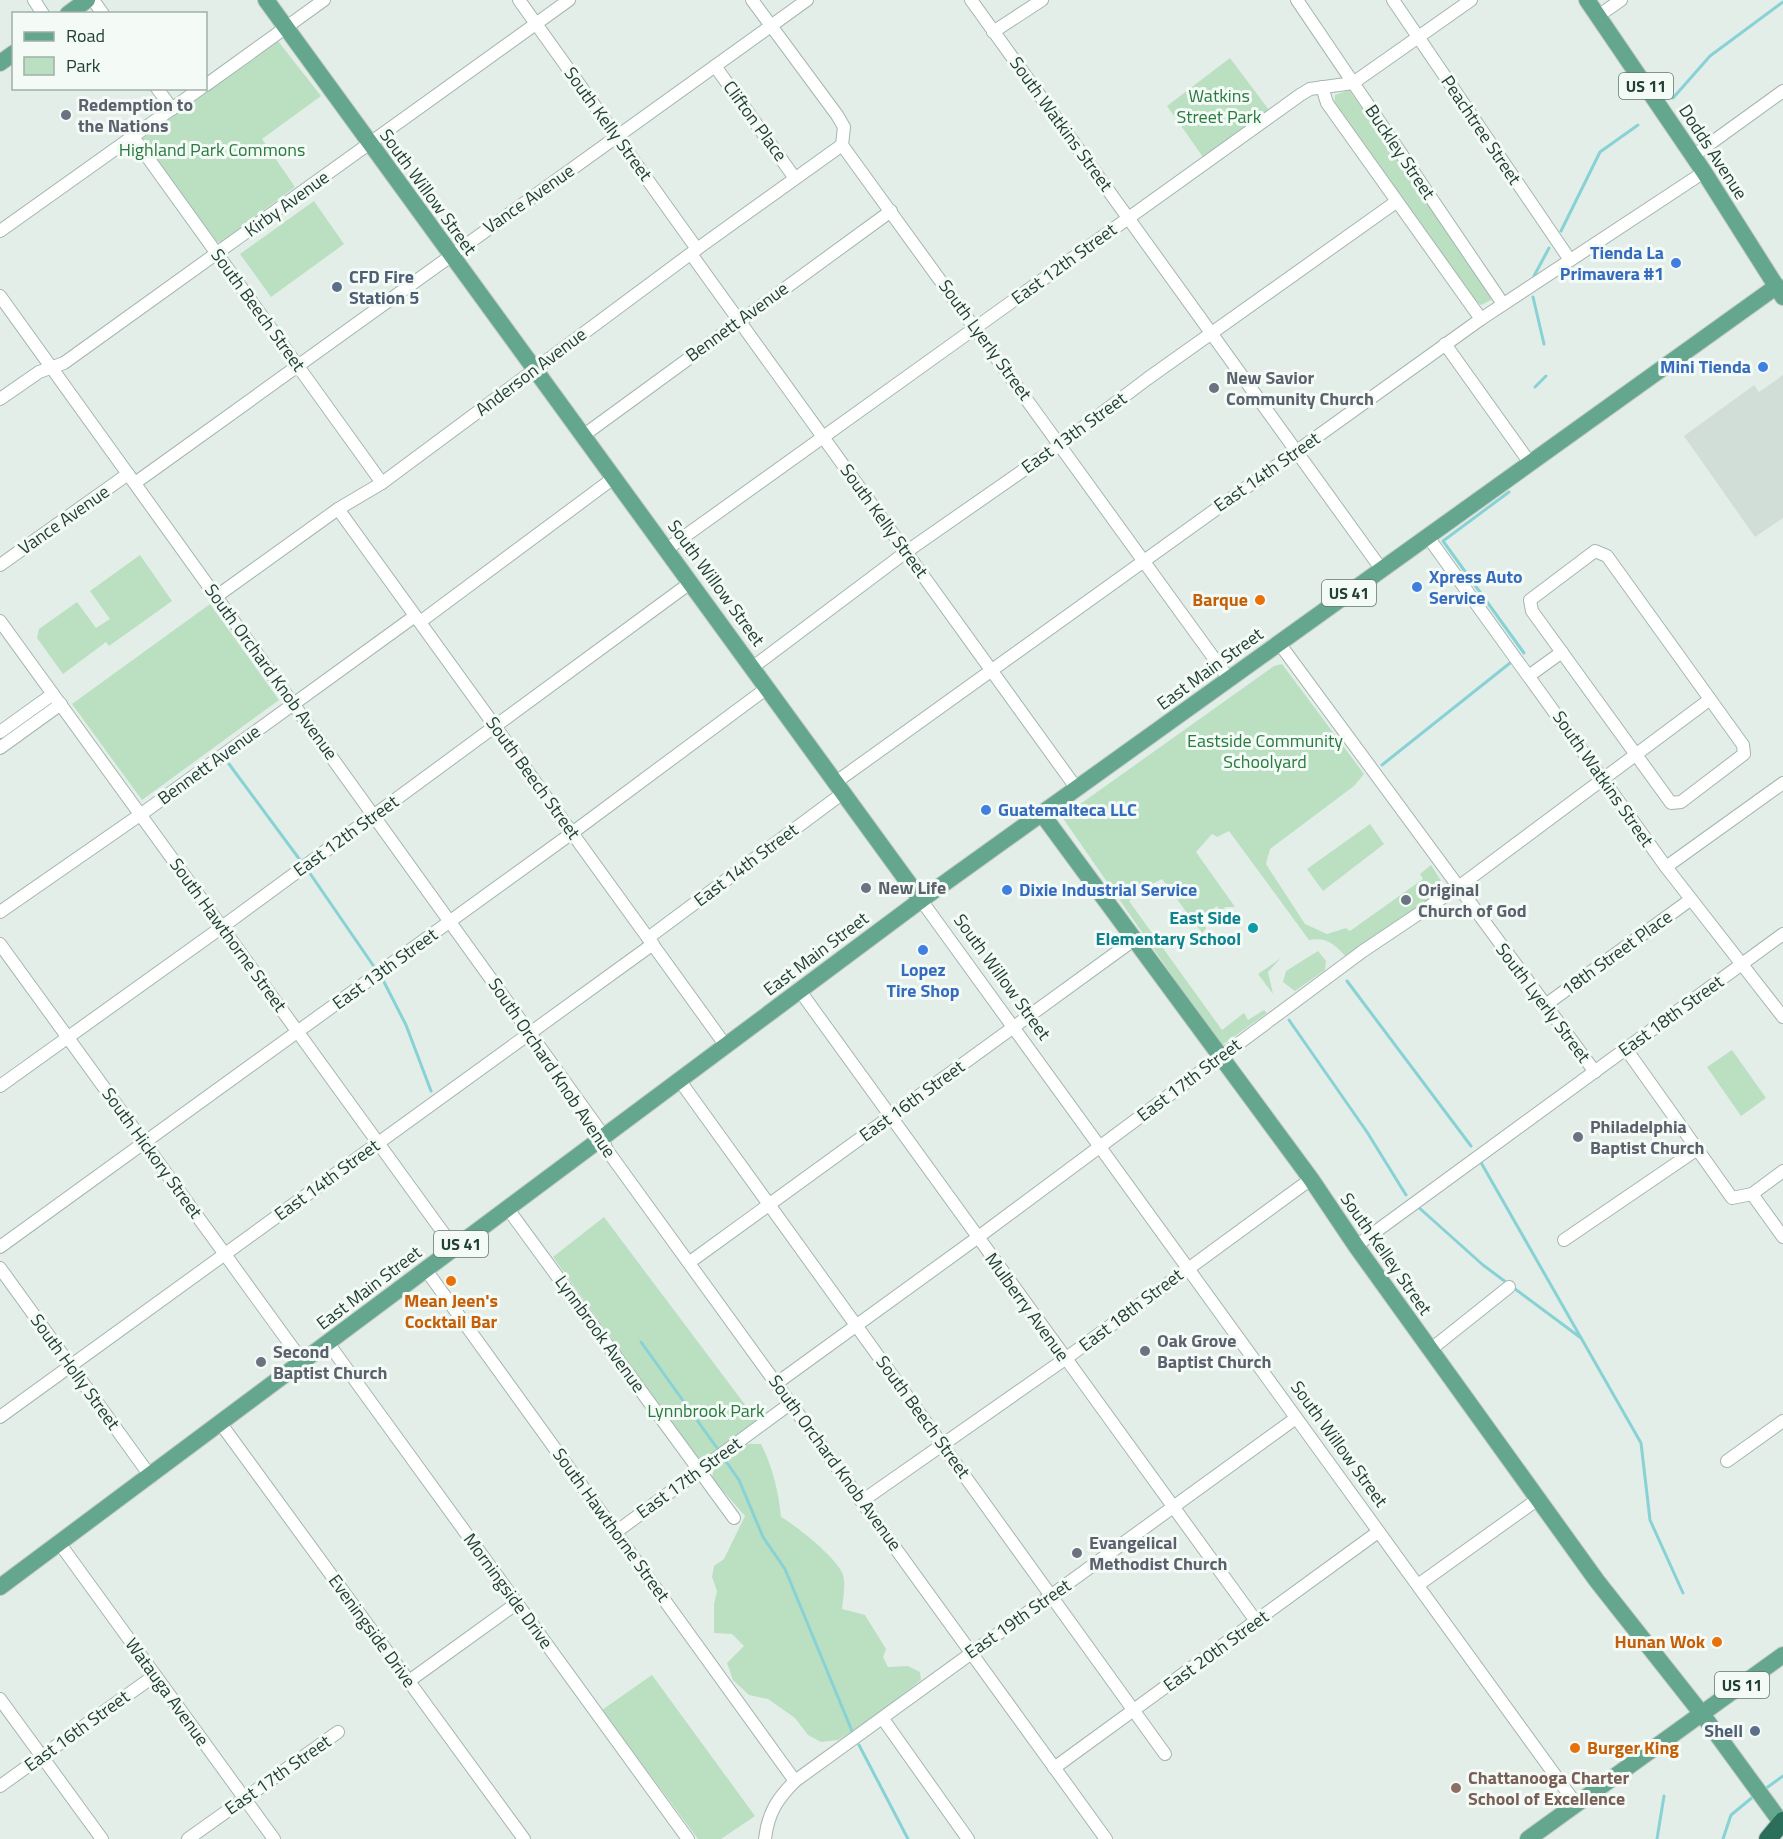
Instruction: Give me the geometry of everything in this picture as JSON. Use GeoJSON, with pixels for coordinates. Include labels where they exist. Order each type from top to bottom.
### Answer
{"type":"FeatureCollection","features":[{"type":"Feature","properties":{"kind":"highway"},"geometry":{"type":"LineString","coordinates":[[1768,1839],[1782,1823]]}},
{"type":"Feature","properties":{"kind":"main road"},"geometry":{"type":"LineString","coordinates":[[71,12],[87,0]]}},
{"type":"Feature","properties":{"kind":"main road","name":"South Willow Street"},"geometry":{"type":"LineString","coordinates":[[266,0],[921,900]]}},
{"type":"Feature","properties":{"kind":"main road","name":"Dodds Avenue"},"geometry":{"type":"LineString","coordinates":[[1587,0],[1781,289]]}},
{"type":"Feature","properties":{"kind":"main road","name":"East Main Street"},"geometry":{"type":"LineString","coordinates":[[0,1587],[151,1477],[921,900],[1530,463],[1781,289]]}},
{"type":"Feature","properties":{"kind":"main road","name":"South Kelley Street"},"geometry":{"type":"LineString","coordinates":[[1042,814],[1311,1179],[1430,1350],[1637,1635],[1702,1714],[1782,1823]]}},
{"type":"Feature","properties":{"kind":"main road","name":"US 11"},"geometry":{"type":"LineString","coordinates":[[1528,1839],[1783,1655]]}},
{"type":"Feature","properties":{"kind":"street"},"geometry":{"type":"LineString","coordinates":[[207,84],[324,0]]}},
{"type":"Feature","properties":{"kind":"street","name":"South Kelly Street"},"geometry":{"type":"LineString","coordinates":[[519,0],[617,136],[739,320],[1077,789]]}},
{"type":"Feature","properties":{"kind":"street","name":"Kirby Avenue"},"geometry":{"type":"LineString","coordinates":[[0,399],[39,372],[64,363],[569,0]]}},
{"type":"Feature","properties":{"kind":"street","name":"South Lyerly Street"},"geometry":{"type":"LineString","coordinates":[[752,0],[837,115],[844,127],[845,136],[842,145],[1061,444],[1229,680]]}},
{"type":"Feature","properties":{"kind":"street","name":"Vance Avenue"},"geometry":{"type":"LineString","coordinates":[[0,566],[298,365],[807,0]]}},
{"type":"Feature","properties":{"kind":"street","name":"South Watkins Street"},"geometry":{"type":"LineString","coordinates":[[971,0],[1382,570]]}},
{"type":"Feature","properties":{"kind":"street"},"geometry":{"type":"LineString","coordinates":[[993,32],[1041,0]]}},
{"type":"Feature","properties":{"kind":"street","name":"Buckley Street"},"geometry":{"type":"LineString","coordinates":[[1297,0],[1503,304]]}},
{"type":"Feature","properties":{"kind":"street","name":"Peachtree Street"},"geometry":{"type":"LineString","coordinates":[[1393,0],[1570,260]]}},
{"type":"Feature","properties":{"kind":"street","name":"East 12th Street"},"geometry":{"type":"LineString","coordinates":[[667,549],[1300,95],[1310,89],[1353,83],[1470,0]]}},
{"type":"Feature","properties":{"kind":"street"},"geometry":{"type":"LineString","coordinates":[[1598,16],[1621,0]]}},
{"type":"Feature","properties":{"kind":"street","name":"Clifton Place"},"geometry":{"type":"LineString","coordinates":[[715,66],[795,177]]}},
{"type":"Feature","properties":{"kind":"street","name":"Buckley Street"},"geometry":{"type":"LineString","coordinates":[[1322,87],[1327,104],[1481,319]]}},
{"type":"Feature","properties":{"kind":"street"},"geometry":{"type":"LineString","coordinates":[[158,90],[172,109]]}},
{"type":"Feature","properties":{"kind":"street"},"geometry":{"type":"LineString","coordinates":[[0,231],[198,90]]}},
{"type":"Feature","properties":{"kind":"street"},"geometry":{"type":"LineString","coordinates":[[1693,156],[1783,92]]}},
{"type":"Feature","properties":{"kind":"street","name":"South Beech Street"},"geometry":{"type":"LineString","coordinates":[[133,136],[382,483]]}},
{"type":"Feature","properties":{"kind":"street","name":"Anderson Avenue"},"geometry":{"type":"LineString","coordinates":[[217,596],[338,510],[382,483],[694,251],[842,145]]}},
{"type":"Feature","properties":{"kind":"street","name":"East 14th Street"},"geometry":{"type":"LineString","coordinates":[[0,1417],[531,1033],[651,941],[840,788],[992,670],[1445,344],[1704,172]]}},
{"type":"Feature","properties":{"kind":"street","name":"East 13th Street"},"geometry":{"type":"LineString","coordinates":[[753,667],[906,552],[1061,444],[1396,202]]}},
{"type":"Feature","properties":{"kind":"street","name":"Bennett Avenue"},"geometry":{"type":"LineString","coordinates":[[584,435],[891,211]]}},
{"type":"Feature","properties":{"kind":"street","name":"South Orchard Knob Avenue"},"geometry":{"type":"LineString","coordinates":[[0,296],[531,1033],[598,1128],[607,1150],[1106,1839]]}},
{"type":"Feature","properties":{"kind":"street"},"geometry":{"type":"LineString","coordinates":[[1445,344],[1530,463]]}},
{"type":"Feature","properties":{"kind":"street","name":"Bennett Avenue"},"geometry":{"type":"LineString","coordinates":[[0,912],[141,814],[294,703],[418,619],[615,477]]}},
{"type":"Feature","properties":{"kind":"street","name":"South Beech Street"},"geometry":{"type":"LineString","coordinates":[[338,510],[726,1046]]}},
{"type":"Feature","properties":{"kind":"street","name":"South Watkins Street"},"geometry":{"type":"LineString","coordinates":[[1428,537],[1530,675],[1690,900],[1783,1017]]}},
{"type":"Feature","properties":{"kind":"street"},"geometry":{"type":"LineString","coordinates":[[1595,551],[1607,556],[1743,745],[1744,754],[1681,802],[1671,803],[1562,652],[1532,611],[1530,600],[1595,551]]}},
{"type":"Feature","properties":{"kind":"street","name":"East 12th Street"},"geometry":{"type":"LineString","coordinates":[[0,1086],[222,927],[690,583]]}},
{"type":"Feature","properties":{"kind":"street","name":"South Hawthorne Street"},"geometry":{"type":"LineString","coordinates":[[0,621],[455,1249]]}},
{"type":"Feature","properties":{"kind":"street","name":"South Lyerly Street"},"geometry":{"type":"LineString","coordinates":[[1279,643],[1457,888],[1595,1072]]}},
{"type":"Feature","properties":{"kind":"street"},"geometry":{"type":"LineString","coordinates":[[1530,675],[1562,652]]}},
{"type":"Feature","properties":{"kind":"street","name":"East 13th Street"},"geometry":{"type":"LineString","coordinates":[[0,1247],[572,833],[768,688]]}},
{"type":"Feature","properties":{"kind":"street"},"geometry":{"type":"LineString","coordinates":[[0,732],[57,699]]}},
{"type":"Feature","properties":{"kind":"street"},"geometry":{"type":"LineString","coordinates":[[0,748],[57,699]]}},
{"type":"Feature","properties":{"kind":"street","name":"East 17th Street"},"geometry":{"type":"LineString","coordinates":[[777,1383],[977,1238],[1363,951],[1457,888],[1709,700]]}},
{"type":"Feature","properties":{"kind":"street"},"geometry":{"type":"LineString","coordinates":[[1666,867],[1783,783]]}},
{"type":"Feature","properties":{"kind":"street","name":"South Willow Street"},"geometry":{"type":"LineString","coordinates":[[921,900],[1015,1026],[1576,1804]]}},
{"type":"Feature","properties":{"kind":"street","name":"18th Street Place"},"geometry":{"type":"LineString","coordinates":[[1544,1006],[1690,900]]}},
{"type":"Feature","properties":{"kind":"street","name":"East 18th Street"},"geometry":{"type":"LineString","coordinates":[[1356,1246],[1783,934]]}},
{"type":"Feature","properties":{"kind":"street","name":"East 16th Street"},"geometry":{"type":"LineString","coordinates":[[690,1262],[1135,939]]}},
{"type":"Feature","properties":{"kind":"street","name":"South Hickory Street"},"geometry":{"type":"LineString","coordinates":[[0,944],[303,1362]]}},
{"type":"Feature","properties":{"kind":"street","name":"Mulberry Avenue"},"geometry":{"type":"LineString","coordinates":[[800,991],[1256,1621]]}},
{"type":"Feature","properties":{"kind":"street"},"geometry":{"type":"LineString","coordinates":[[1626,1049],[1732,1198],[1752,1194],[1783,1171]]}},
{"type":"Feature","properties":{"kind":"street","name":"South Beech Street"},"geometry":{"type":"LineString","coordinates":[[680,1081],[1165,1754]]}},
{"type":"Feature","properties":{"kind":"street"},"geometry":{"type":"LineString","coordinates":[[1564,1240],[1696,1150]]}},
{"type":"Feature","properties":{"kind":"street","name":"East 18th Street"},"geometry":{"type":"LineString","coordinates":[[862,1501],[1065,1359],[1311,1179]]}},
{"type":"Feature","properties":{"kind":"street"},"geometry":{"type":"LineString","coordinates":[[1752,1194],[1783,1237]]}},
{"type":"Feature","properties":{"kind":"street","name":"Lynnbrook Avenue"},"geometry":{"type":"LineString","coordinates":[[508,1209],[734,1518]]}},
{"type":"Feature","properties":{"kind":"street","name":"South Holly Street"},"geometry":{"type":"LineString","coordinates":[[0,1268],[151,1477]]}},
{"type":"Feature","properties":{"kind":"street","name":"South Hawthorne Street"},"geometry":{"type":"LineString","coordinates":[[426,1270],[795,1781]]}},
{"type":"Feature","properties":{"kind":"street"},"geometry":{"type":"LineString","coordinates":[[1430,1350],[1509,1287]]}},
{"type":"Feature","properties":{"kind":"street","name":"Morningside Drive"},"geometry":{"type":"LineString","coordinates":[[328,1343],[688,1839]]}},
{"type":"Feature","properties":{"kind":"street","name":"East 17th Street"},"geometry":{"type":"LineString","coordinates":[[616,1532],[791,1403]]}},
{"type":"Feature","properties":{"kind":"street","name":"East 19th Street"},"geometry":{"type":"LineString","coordinates":[[765,1839],[767,1821],[776,1800],[795,1781],[883,1719],[970,1653],[1174,1509],[1296,1418]]}},
{"type":"Feature","properties":{"kind":"street"},"geometry":{"type":"LineString","coordinates":[[1727,1461],[1783,1420]]}},
{"type":"Feature","properties":{"kind":"street","name":"Eveningside Drive"},"geometry":{"type":"LineString","coordinates":[[221,1424],[524,1839]]}},
{"type":"Feature","properties":{"kind":"street"},"geometry":{"type":"LineString","coordinates":[[1418,1585],[1538,1499]]}},
{"type":"Feature","properties":{"kind":"street","name":"East 20th Street"},"geometry":{"type":"LineString","coordinates":[[1054,1768],[1378,1532]]}},
{"type":"Feature","properties":{"kind":"street","name":"Watauga Avenue"},"geometry":{"type":"LineString","coordinates":[[60,1544],[274,1839]]}},
{"type":"Feature","properties":{"kind":"street"},"geometry":{"type":"LineString","coordinates":[[409,1681],[517,1603]]}},
{"type":"Feature","properties":{"kind":"street","name":"East 16th Street"},"geometry":{"type":"LineString","coordinates":[[0,1786],[154,1676]]}},
{"type":"Feature","properties":{"kind":"street"},"geometry":{"type":"LineString","coordinates":[[0,1699],[102,1839]]}},
{"type":"Feature","properties":{"kind":"street"},"geometry":{"type":"LineString","coordinates":[[883,1719],[968,1839]]}},
{"type":"Feature","properties":{"kind":"street","name":"East 17th Street"},"geometry":{"type":"LineString","coordinates":[[188,1839],[338,1732]]}},
{"type":"Feature","properties":{"kind":"shaded area"},"geometry":{"type":"Polygon","coordinates":[[[1783,375],[1783,518],[1755,537],[1684,436],[1754,385],[1759,392],[1783,375]]]}},
{"type":"Feature","properties":{"kind":"green space","name":"Highland Park Commons"},"geometry":{"type":"Polygon","coordinates":[[[278,41],[321,96],[262,139],[295,187],[221,242],[217,242],[143,142],[143,138],[278,41]]]}},
{"type":"Feature","properties":{"kind":"green space","name":"Watkins Street Park"},"geometry":{"type":"Polygon","coordinates":[[[1230,58],[1269,110],[1203,157],[1167,106],[1230,58]]]}},
{"type":"Feature","properties":{"kind":"green space"},"geometry":{"type":"Polygon","coordinates":[[[1349,90],[1489,292],[1491,300],[1481,305],[1473,299],[1334,107],[1335,95],[1349,90]]]}},
{"type":"Feature","properties":{"kind":"green space"},"geometry":{"type":"Polygon","coordinates":[[[314,201],[344,244],[271,297],[240,254],[314,201]]]}},
{"type":"Feature","properties":{"kind":"green space"},"geometry":{"type":"Polygon","coordinates":[[[140,555],[172,601],[109,646],[106,642],[63,674],[37,638],[39,629],[77,602],[96,628],[110,619],[90,591],[140,555]]]}},
{"type":"Feature","properties":{"kind":"green space"},"geometry":{"type":"Polygon","coordinates":[[[210,604],[279,700],[142,800],[72,704],[210,604]]]}},
{"type":"Feature","properties":{"kind":"green space","name":"Eastside Community Schoolyard"},"geometry":{"type":"Polygon","coordinates":[[[1282,664],[1364,774],[1354,786],[1270,849],[1266,864],[1305,924],[1327,934],[1346,928],[1350,931],[1423,879],[1420,874],[1431,865],[1443,884],[1439,894],[1347,958],[1331,943],[1316,939],[1309,940],[1229,831],[1217,837],[1212,834],[1196,852],[1235,907],[1226,907],[1220,911],[1217,906],[1204,916],[1206,929],[1202,933],[1162,879],[1150,885],[1147,882],[1138,888],[1139,892],[1129,901],[1222,1030],[1244,1013],[1248,1020],[1264,1010],[1267,1013],[1221,1046],[1062,817],[1274,666],[1282,664]]]}},
{"type":"Feature","properties":{"kind":"green space"},"geometry":{"type":"Polygon","coordinates":[[[1370,824],[1384,844],[1323,891],[1307,869],[1370,824]]]}},
{"type":"Feature","properties":{"kind":"green space"},"geometry":{"type":"Polygon","coordinates":[[[1318,951],[1326,961],[1325,970],[1295,991],[1283,982],[1286,971],[1318,951]]]}},
{"type":"Feature","properties":{"kind":"green space"},"geometry":{"type":"Polygon","coordinates":[[[1281,958],[1268,972],[1273,994],[1258,974],[1281,958]]]}},
{"type":"Feature","properties":{"kind":"green space"},"geometry":{"type":"Polygon","coordinates":[[[1732,1050],[1766,1098],[1741,1116],[1707,1067],[1732,1050]]]}},
{"type":"Feature","properties":{"kind":"green space","name":"Lynnbrook Park"},"geometry":{"type":"Polygon","coordinates":[[[604,1217],[758,1422],[700,1461],[553,1257],[604,1217]]]}},
{"type":"Feature","properties":{"kind":"green space"},"geometry":{"type":"Polygon","coordinates":[[[748,1444],[761,1444],[765,1452],[779,1498],[781,1517],[816,1543],[840,1569],[844,1583],[842,1609],[865,1615],[886,1649],[883,1657],[888,1667],[908,1666],[920,1672],[921,1680],[870,1720],[838,1740],[821,1742],[808,1735],[795,1718],[768,1699],[749,1695],[733,1680],[727,1663],[744,1646],[732,1634],[714,1633],[714,1604],[717,1591],[712,1577],[714,1566],[724,1559],[745,1516],[712,1478],[714,1467],[748,1444]]]}},
{"type":"Feature","properties":{"kind":"green space"},"geometry":{"type":"Polygon","coordinates":[[[652,1675],[755,1816],[721,1839],[698,1839],[602,1710],[652,1675]]]}},
{"type":"Feature","properties":{"kind":"waterway"},"geometry":{"type":"LineString","coordinates":[[1673,98],[1710,56],[1783,2]]}},
{"type":"Feature","properties":{"kind":"waterway"},"geometry":{"type":"LineString","coordinates":[[1561,231],[1600,152],[1638,125]]}},
{"type":"Feature","properties":{"kind":"waterway"},"geometry":{"type":"LineString","coordinates":[[1534,276],[1549,248]]}},
{"type":"Feature","properties":{"kind":"waterway"},"geometry":{"type":"LineString","coordinates":[[1533,297],[1544,344]]}},
{"type":"Feature","properties":{"kind":"waterway"},"geometry":{"type":"LineString","coordinates":[[1535,387],[1546,376]]}},
{"type":"Feature","properties":{"kind":"waterway"},"geometry":{"type":"LineString","coordinates":[[1509,492],[1443,541],[1524,653]]}},
{"type":"Feature","properties":{"kind":"waterway"},"geometry":{"type":"LineString","coordinates":[[1382,765],[1510,663]]}},
{"type":"Feature","properties":{"kind":"waterway"},"geometry":{"type":"LineString","coordinates":[[229,764],[300,860]]}},
{"type":"Feature","properties":{"kind":"waterway"},"geometry":{"type":"LineString","coordinates":[[309,872],[375,968]]}},
{"type":"Feature","properties":{"kind":"waterway"},"geometry":{"type":"LineString","coordinates":[[383,980],[406,1025],[431,1091]]}},
{"type":"Feature","properties":{"kind":"waterway"},"geometry":{"type":"LineString","coordinates":[[1347,981],[1471,1146]]}},
{"type":"Feature","properties":{"kind":"waterway"},"geometry":{"type":"LineString","coordinates":[[1289,1020],[1367,1132],[1406,1195]]}},
{"type":"Feature","properties":{"kind":"waterway"},"geometry":{"type":"LineString","coordinates":[[1479,1159],[1641,1443],[1650,1520],[1683,1593]]}},
{"type":"Feature","properties":{"kind":"waterway"},"geometry":{"type":"LineString","coordinates":[[1416,1205],[1483,1265],[1581,1338]]}},
{"type":"Feature","properties":{"kind":"waterway"},"geometry":{"type":"LineString","coordinates":[[641,1342],[717,1448]]}},
{"type":"Feature","properties":{"kind":"waterway"},"geometry":{"type":"LineString","coordinates":[[725,1460],[739,1480],[763,1537],[785,1569],[852,1731]]}},
{"type":"Feature","properties":{"kind":"waterway"},"geometry":{"type":"LineString","coordinates":[[859,1745],[908,1839]]}},
{"type":"Feature","properties":{"kind":"waterway"},"geometry":{"type":"LineString","coordinates":[[1765,1789],[1783,1776]]}},
{"type":"Feature","properties":{"kind":"waterway"},"geometry":{"type":"LineString","coordinates":[[1657,1839],[1664,1796]]}},
{"type":"Feature","properties":{"kind":"waterway"},"geometry":{"type":"LineString","coordinates":[[1723,1839],[1731,1815],[1754,1796]]}},
{"type":"Feature","properties":{"kind":"place","name":"Redemption to the Nations"},"geometry":{"type":"Point","coordinates":[66,115]}},
{"type":"Feature","properties":{"kind":"place","name":"Tienda La Primavera #1"},"geometry":{"type":"Point","coordinates":[1676,263]}},
{"type":"Feature","properties":{"kind":"place","name":"CFD Fire Station 5"},"geometry":{"type":"Point","coordinates":[337,287]}},
{"type":"Feature","properties":{"kind":"place","name":"Mini Tienda"},"geometry":{"type":"Point","coordinates":[1763,367]}},
{"type":"Feature","properties":{"kind":"place","name":"New Savior Community Church"},"geometry":{"type":"Point","coordinates":[1214,388]}},
{"type":"Feature","properties":{"kind":"place","name":"Xpress Auto Service"},"geometry":{"type":"Point","coordinates":[1417,587]}},
{"type":"Feature","properties":{"kind":"place","name":"Barque"},"geometry":{"type":"Point","coordinates":[1260,600]}},
{"type":"Feature","properties":{"kind":"place","name":"Guatemalteca LLC"},"geometry":{"type":"Point","coordinates":[986,810]}},
{"type":"Feature","properties":{"kind":"place","name":"New Life"},"geometry":{"type":"Point","coordinates":[866,888]}},
{"type":"Feature","properties":{"kind":"place","name":"Dixie Industrial Service"},"geometry":{"type":"Point","coordinates":[1007,890]}},
{"type":"Feature","properties":{"kind":"place","name":"Original Church of God"},"geometry":{"type":"Point","coordinates":[1406,900]}},
{"type":"Feature","properties":{"kind":"place","name":"East Side Elementary School"},"geometry":{"type":"Point","coordinates":[1253,928]}},
{"type":"Feature","properties":{"kind":"place","name":"Lopez Tire Shop"},"geometry":{"type":"Point","coordinates":[923,950]}},
{"type":"Feature","properties":{"kind":"place","name":"Philadelphia Baptist Church"},"geometry":{"type":"Point","coordinates":[1578,1137]}},
{"type":"Feature","properties":{"kind":"place","name":"Mean Jeen's Cocktail Bar"},"geometry":{"type":"Point","coordinates":[451,1281]}},
{"type":"Feature","properties":{"kind":"place","name":"Oak Grove Baptist Church"},"geometry":{"type":"Point","coordinates":[1145,1351]}},
{"type":"Feature","properties":{"kind":"place","name":"Second Baptist Church"},"geometry":{"type":"Point","coordinates":[261,1362]}},
{"type":"Feature","properties":{"kind":"place","name":"Evangelical Methodist Church"},"geometry":{"type":"Point","coordinates":[1077,1553]}},
{"type":"Feature","properties":{"kind":"place","name":"Hunan Wok"},"geometry":{"type":"Point","coordinates":[1717,1642]}},
{"type":"Feature","properties":{"kind":"place","name":"Shell"},"geometry":{"type":"Point","coordinates":[1755,1731]}},
{"type":"Feature","properties":{"kind":"place","name":"Burger King"},"geometry":{"type":"Point","coordinates":[1575,1748]}},
{"type":"Feature","properties":{"kind":"place","name":"Chattanooga Charter School of Excellence"},"geometry":{"type":"Point","coordinates":[1456,1788]}}]}
